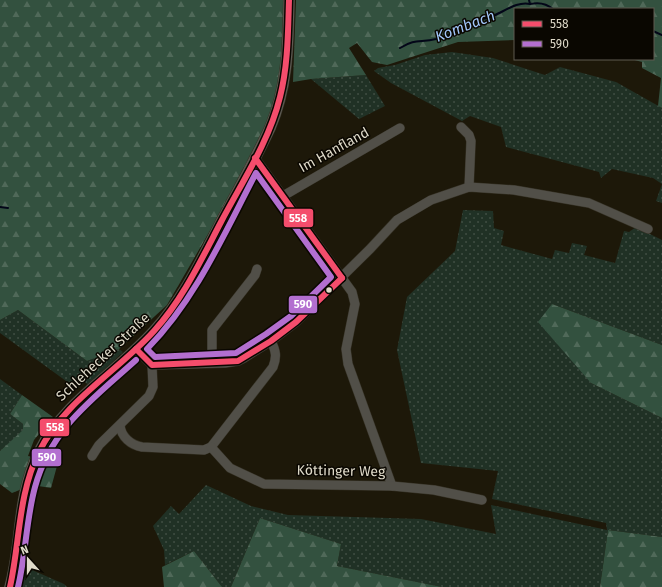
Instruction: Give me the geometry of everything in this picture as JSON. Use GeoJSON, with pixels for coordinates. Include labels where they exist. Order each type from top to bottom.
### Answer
{"type":"FeatureCollection","features":[{"type":"Feature","properties":{"kind":"main road","name":"Schlehecker Straße"},"geometry":{"type":"LineString","coordinates":[[10,587],[16,560],[23,496],[28,478],[40,450],[51,431],[65,414],[89,390],[136,349],[168,316],[188,285],[270,128],[280,104],[286,78],[289,47],[289,0]]}},
{"type":"Feature","properties":{"kind":"street"},"geometry":{"type":"LineString","coordinates":[[461,127],[469,135],[471,141],[469,187]]}},
{"type":"Feature","properties":{"kind":"street","name":"Im Hanfland"},"geometry":{"type":"LineString","coordinates":[[283,196],[400,128]]}},
{"type":"Feature","properties":{"kind":"street"},"geometry":{"type":"LineString","coordinates":[[255,158],[352,292],[356,304],[346,349],[348,364],[392,486]]}},
{"type":"Feature","properties":{"kind":"street"},"geometry":{"type":"LineString","coordinates":[[152,365],[238,361],[271,341],[296,322],[342,278],[397,220],[430,200],[469,187],[514,190],[589,204],[648,229]]}},
{"type":"Feature","properties":{"kind":"street"},"geometry":{"type":"LineString","coordinates":[[212,363],[212,330],[255,275],[257,269]]}},
{"type":"Feature","properties":{"kind":"street"},"geometry":{"type":"LineString","coordinates":[[120,425],[121,431],[126,438],[134,445],[142,447],[204,450],[211,447],[273,367],[276,358],[276,350],[271,341]]}},
{"type":"Feature","properties":{"kind":"street"},"geometry":{"type":"LineString","coordinates":[[92,456],[99,445],[149,396],[153,387],[152,365],[136,349]]}},
{"type":"Feature","properties":{"kind":"street","name":"Köttinger Weg"},"geometry":{"type":"LineString","coordinates":[[211,447],[230,468],[264,484],[392,486],[434,490],[482,500]]}},
{"type":"Feature","properties":{"kind":"green space"},"geometry":{"type":"Polygon","coordinates":[[[0,0],[286,0],[278,101],[251,160],[167,305],[119,349],[87,361],[18,310],[0,320],[0,0]]]}},
{"type":"Feature","properties":{"kind":"green space"},"geometry":{"type":"Polygon","coordinates":[[[296,0],[662,0],[662,108],[658,106],[661,78],[642,68],[642,62],[635,60],[654,60],[654,8],[514,8],[514,40],[458,42],[387,65],[372,62],[357,43],[349,48],[366,75],[311,79],[293,82],[296,0]]]}},
{"type":"Feature","properties":{"kind":"green space"},"geometry":{"type":"Polygon","coordinates":[[[452,52],[493,58],[545,75],[560,67],[616,82],[662,108],[662,184],[653,178],[612,169],[601,178],[599,172],[506,147],[501,127],[470,116],[462,121],[391,83],[374,71],[378,68],[395,65],[425,55],[452,52]]]}},
{"type":"Feature","properties":{"kind":"green space"},"geometry":{"type":"Polygon","coordinates":[[[366,75],[385,106],[359,119],[311,79],[366,75]]]}},
{"type":"Feature","properties":{"kind":"green space"},"geometry":{"type":"Polygon","coordinates":[[[662,184],[662,203],[656,201],[662,184]]]}},
{"type":"Feature","properties":{"kind":"green space"},"geometry":{"type":"Polygon","coordinates":[[[463,210],[493,211],[494,228],[504,231],[501,245],[552,259],[555,250],[569,253],[572,243],[587,246],[584,255],[615,263],[624,231],[629,232],[636,227],[662,240],[662,345],[552,304],[591,383],[662,418],[662,537],[608,530],[600,587],[442,587],[337,566],[341,544],[260,518],[231,587],[222,587],[194,551],[165,565],[164,550],[153,526],[171,506],[179,514],[206,485],[251,506],[288,515],[421,519],[496,534],[491,505],[607,530],[606,523],[492,499],[498,471],[421,463],[397,350],[407,297],[455,251],[463,210]]]}},
{"type":"Feature","properties":{"kind":"green space"},"geometry":{"type":"Polygon","coordinates":[[[552,304],[662,345],[662,418],[591,383],[538,322],[552,304]]]}},
{"type":"Feature","properties":{"kind":"green space"},"geometry":{"type":"Polygon","coordinates":[[[18,310],[87,361],[119,349],[123,352],[88,385],[85,382],[77,389],[0,333],[0,320],[18,310]]]}},
{"type":"Feature","properties":{"kind":"green space"},"geometry":{"type":"Polygon","coordinates":[[[0,379],[22,395],[10,414],[23,424],[24,430],[0,451],[0,379]]]}},
{"type":"Feature","properties":{"kind":"green space"},"geometry":{"type":"Polygon","coordinates":[[[22,395],[53,417],[34,440],[28,456],[43,459],[57,466],[51,488],[32,485],[12,493],[0,484],[0,451],[23,430],[23,424],[10,414],[22,395]]]}},
{"type":"Feature","properties":{"kind":"green space"},"geometry":{"type":"Polygon","coordinates":[[[260,518],[341,544],[337,566],[442,587],[231,587],[260,518]]]}},
{"type":"Feature","properties":{"kind":"green space"},"geometry":{"type":"Polygon","coordinates":[[[608,530],[662,537],[662,587],[600,587],[608,530]]]}},
{"type":"Feature","properties":{"kind":"green space"},"geometry":{"type":"Polygon","coordinates":[[[194,551],[222,587],[164,587],[162,567],[194,551]]]}},
{"type":"Feature","properties":{"kind":"green space"},"geometry":{"type":"Polygon","coordinates":[[[23,566],[64,584],[67,587],[16,587],[23,566]]]}},
{"type":"Feature","properties":{"kind":"waterway","name":"Kombach"},"geometry":{"type":"LineString","coordinates":[[529,0],[530,4],[536,3],[548,5],[552,8]]}},
{"type":"Feature","properties":{"kind":"waterway","name":"Kombach"},"geometry":{"type":"LineString","coordinates":[[400,48],[410,43],[447,36],[464,29],[479,19],[492,17],[517,5],[530,4]]}},
{"type":"Feature","properties":{"kind":"waterway","name":"Kombach"},"geometry":{"type":"LineString","coordinates":[[654,31],[662,35]]}},
{"type":"Feature","properties":{"kind":"waterway"},"geometry":{"type":"LineString","coordinates":[[0,207],[8,208]]}},
{"type":"Feature","properties":{"kind":"transit line","name":"558"},"geometry":{"type":"LineString","coordinates":[[10,587],[23,501],[32,468],[39,452],[62,417],[139,346],[154,331],[174,306],[199,265],[262,146],[275,114],[283,85],[287,49],[289,0]]}},
{"type":"Feature","properties":{"kind":"transit line","name":"558"},"geometry":{"type":"LineString","coordinates":[[255,158],[342,278]]}},
{"type":"Feature","properties":{"kind":"transit line","name":"590"},"geometry":{"type":"LineString","coordinates":[[256,173],[331,277],[291,316],[236,353],[155,357],[147,349],[164,330],[195,287],[256,173]]}},
{"type":"Feature","properties":{"kind":"transit line","name":"558"},"geometry":{"type":"LineString","coordinates":[[136,349],[152,365],[238,361],[271,341],[296,322],[342,278]]}},
{"type":"Feature","properties":{"kind":"transit line","name":"590"},"geometry":{"type":"LineString","coordinates":[[18,587],[32,499],[42,466],[51,448],[75,416],[136,360]]}}]}
